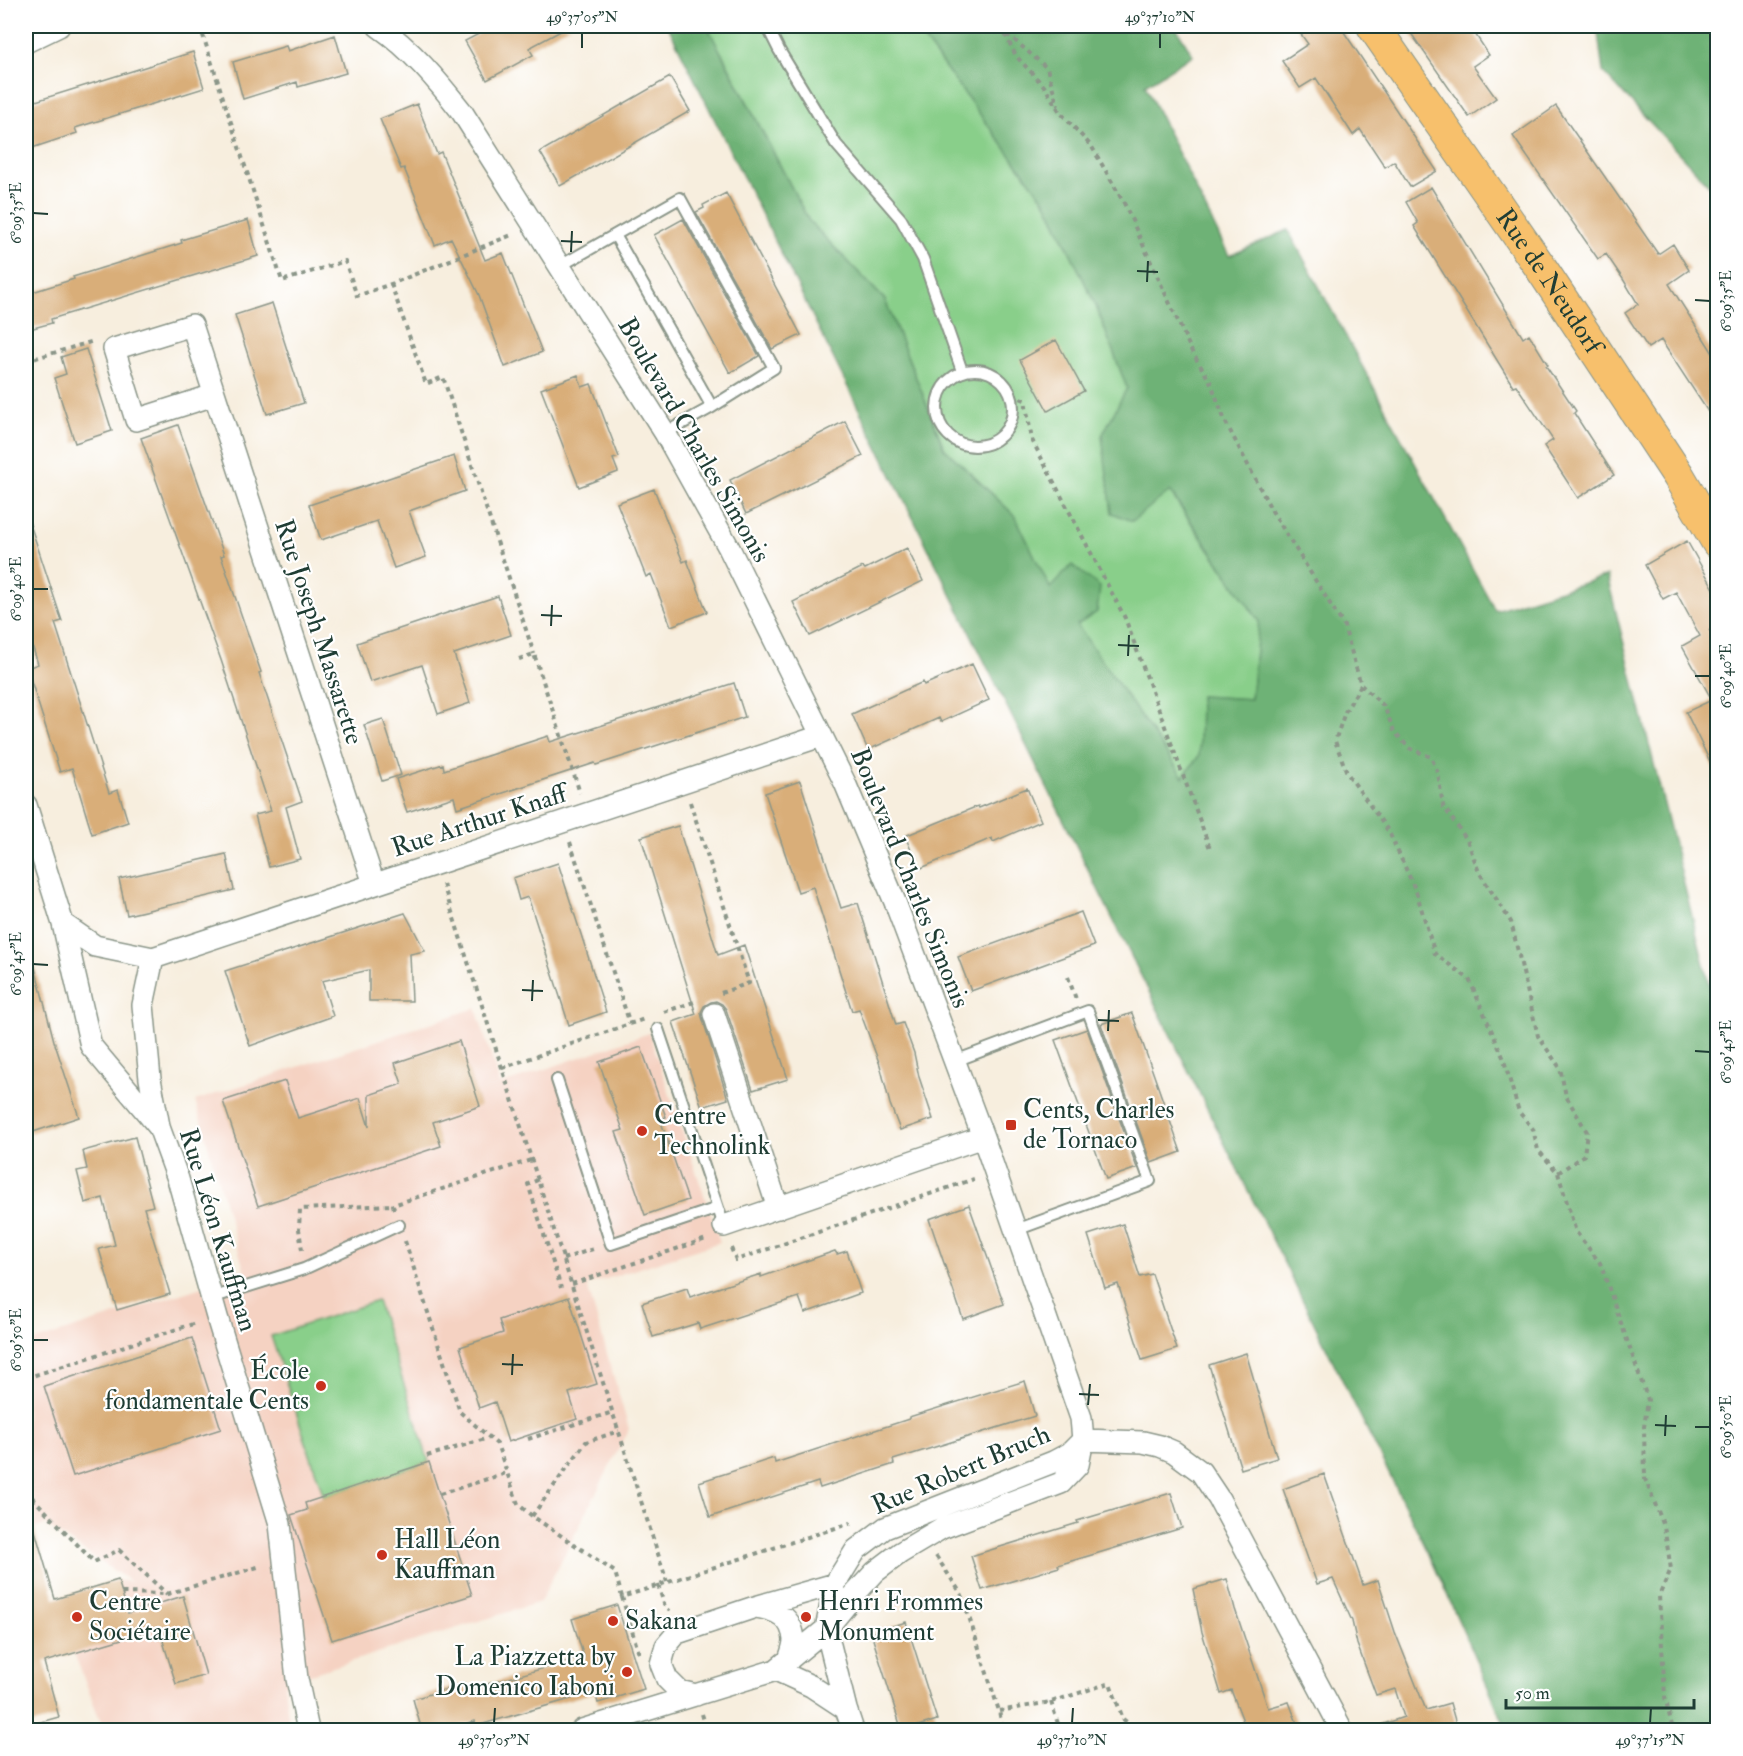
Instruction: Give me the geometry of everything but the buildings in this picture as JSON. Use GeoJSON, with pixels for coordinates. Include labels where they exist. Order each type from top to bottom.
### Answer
{"type":"FeatureCollection","features":[{"type":"Feature","properties":{"kind":"main road","name":"Rue de Neudorf"},"geometry":{"type":"LineString","coordinates":[[1373,26],[1548,278],[1678,475],[1718,543]]}},
{"type":"Feature","properties":{"kind":"street"},"geometry":{"type":"LineString","coordinates":[[26,42],[59,26]]}},
{"type":"Feature","properties":{"kind":"street","name":"Boulevard Charles Simonis"},"geometry":{"type":"LineString","coordinates":[[378,26],[430,72],[462,112],[665,433],[729,548],[845,783],[895,902],[1016,1230],[1081,1418],[1083,1440]]}},
{"type":"Feature","properties":{"kind":"street","name":"Rue Joseph Massarette"},"geometry":{"type":"LineString","coordinates":[[114,349],[192,325],[374,884]]}},
{"type":"Feature","properties":{"kind":"street"},"geometry":{"type":"LineString","coordinates":[[114,349],[136,420],[214,395]]}},
{"type":"Feature","properties":{"kind":"street","name":"Rue Arthur Knaff"},"geometry":{"type":"LineString","coordinates":[[153,958],[821,735]]}},
{"type":"Feature","properties":{"kind":"street","name":"Rue Léon Kauffman"},"geometry":{"type":"LineString","coordinates":[[26,805],[63,924],[91,1046],[159,1127],[178,1179],[214,1308],[280,1524],[282,1560],[297,1679],[308,1731]]}},
{"type":"Feature","properties":{"kind":"street"},"geometry":{"type":"LineString","coordinates":[[63,924],[95,946],[153,958],[143,1005],[150,1079],[159,1127]]}},
{"type":"Feature","properties":{"kind":"street"},"geometry":{"type":"LineString","coordinates":[[716,1004],[778,1208]]}},
{"type":"Feature","properties":{"kind":"street"},"geometry":{"type":"LineString","coordinates":[[723,1222],[778,1208],[983,1137]]}},
{"type":"Feature","properties":{"kind":"street"},"geometry":{"type":"LineString","coordinates":[[1083,1440],[1143,1442],[1160,1446],[1174,1452],[1201,1472],[1220,1499],[1342,1731]]}},
{"type":"Feature","properties":{"kind":"street","name":"Rue Robert Bruch"},"geometry":{"type":"LineString","coordinates":[[582,1731],[783,1665],[826,1629],[875,1572],[924,1538],[942,1528],[1061,1484],[1078,1465],[1083,1440]]}},
{"type":"Feature","properties":{"kind":"street","name":"Rue Robert Bruch"},"geometry":{"type":"LineString","coordinates":[[826,1629],[835,1584],[856,1550],[885,1528],[1053,1462],[1070,1453],[1083,1440]]}},
{"type":"Feature","properties":{"kind":"street"},"geometry":{"type":"LineString","coordinates":[[696,1695],[679,1691],[667,1679],[662,1664],[666,1646],[677,1633],[835,1584]]}},
{"type":"Feature","properties":{"kind":"street"},"geometry":{"type":"LineString","coordinates":[[755,1607],[774,1610],[789,1622],[794,1641],[783,1665],[846,1709]]}},
{"type":"Feature","properties":{"kind":"street"},"geometry":{"type":"LineString","coordinates":[[826,1629],[853,1731]]}},
{"type":"Feature","properties":{"kind":"lane"},"geometry":{"type":"LineString","coordinates":[[767,26],[836,144],[901,219],[923,259],[962,371]]}},
{"type":"Feature","properties":{"kind":"lane"},"geometry":{"type":"LineString","coordinates":[[560,266],[681,198],[774,368],[665,433]]}},
{"type":"Feature","properties":{"kind":"lane"},"geometry":{"type":"LineString","coordinates":[[615,235],[712,407]]}},
{"type":"Feature","properties":{"kind":"lane"},"geometry":{"type":"LineString","coordinates":[[982,369],[1001,378],[1012,395],[1013,416],[1004,434],[988,445],[967,446],[949,437],[938,420],[937,400],[945,382],[962,371],[982,369]]}},
{"type":"Feature","properties":{"kind":"lane"},"geometry":{"type":"LineString","coordinates":[[955,1061],[1088,1011],[1150,1181],[1016,1230]]}},
{"type":"Feature","properties":{"kind":"lane"},"geometry":{"type":"LineString","coordinates":[[557,1080],[611,1244],[723,1222],[658,1029]]}},
{"type":"Feature","properties":{"kind":"lane"},"geometry":{"type":"LineString","coordinates":[[214,1308],[399,1225]]}},
{"type":"Feature","properties":{"kind":"path"},"geometry":{"type":"LineString","coordinates":[[200,26],[282,281],[345,261],[357,296],[513,235],[532,222]]}},
{"type":"Feature","properties":{"kind":"path"},"geometry":{"type":"LineString","coordinates":[[1003,26],[1016,56],[1044,86],[1060,112],[1092,147],[1124,203],[1192,352],[1211,383],[1225,421],[1272,511],[1344,626],[1361,685],[1384,705],[1394,731],[1409,748],[1431,757],[1438,773],[1443,806],[1467,840],[1479,872],[1510,922],[1538,1036],[1560,1068],[1566,1096],[1587,1132],[1584,1155],[1558,1173]]}},
{"type":"Feature","properties":{"kind":"path"},"geometry":{"type":"LineString","coordinates":[[1005,33],[1047,68],[1060,112]]}},
{"type":"Feature","properties":{"kind":"path"},"geometry":{"type":"LineString","coordinates":[[391,284],[426,384],[443,378],[587,814]]}},
{"type":"Feature","properties":{"kind":"path"},"geometry":{"type":"LineString","coordinates":[[26,361],[95,341],[114,349]]}},
{"type":"Feature","properties":{"kind":"path"},"geometry":{"type":"LineString","coordinates":[[1012,395],[1025,400],[1032,440],[1125,618],[1210,851]]}},
{"type":"Feature","properties":{"kind":"path"},"geometry":{"type":"LineString","coordinates":[[519,659],[534,654]]}},
{"type":"Feature","properties":{"kind":"path"},"geometry":{"type":"LineString","coordinates":[[1361,685],[1345,712],[1335,741],[1347,773],[1389,832],[1416,891],[1435,954],[1469,979],[1503,1057],[1519,1112],[1533,1129],[1538,1150],[1558,1173],[1576,1232],[1600,1263],[1648,1400],[1644,1427],[1645,1479],[1664,1526],[1671,1569],[1659,1596],[1665,1697],[1673,1731]]}},
{"type":"Feature","properties":{"kind":"path"},"geometry":{"type":"LineString","coordinates":[[683,782],[749,983],[716,1004]]}},
{"type":"Feature","properties":{"kind":"path"},"geometry":{"type":"LineString","coordinates":[[563,821],[630,1024]]}},
{"type":"Feature","properties":{"kind":"path"},"geometry":{"type":"LineString","coordinates":[[448,860],[452,874],[441,878],[668,1582]]}},
{"type":"Feature","properties":{"kind":"path"},"geometry":{"type":"LineString","coordinates":[[502,1068],[698,1001]]}},
{"type":"Feature","properties":{"kind":"path"},"geometry":{"type":"LineString","coordinates":[[654,1016],[658,1029]]}},
{"type":"Feature","properties":{"kind":"path"},"geometry":{"type":"LineString","coordinates":[[299,1229],[300,1209],[393,1205],[531,1160]]}},
{"type":"Feature","properties":{"kind":"path"},"geometry":{"type":"LineString","coordinates":[[572,1284],[723,1222],[735,1260],[995,1172]]}},
{"type":"Feature","properties":{"kind":"path"},"geometry":{"type":"LineString","coordinates":[[538,1180],[528,1184],[561,1288]]}},
{"type":"Feature","properties":{"kind":"path"},"geometry":{"type":"LineString","coordinates":[[393,1205],[460,1412],[497,1444],[518,1504],[531,1516],[615,1572],[622,1597],[858,1521]]}},
{"type":"Feature","properties":{"kind":"path"},"geometry":{"type":"LineString","coordinates":[[563,1259],[611,1244]]}},
{"type":"Feature","properties":{"kind":"path"},"geometry":{"type":"LineString","coordinates":[[26,1378],[214,1308]]}},
{"type":"Feature","properties":{"kind":"path"},"geometry":{"type":"LineString","coordinates":[[528,1439],[613,1412]]}},
{"type":"Feature","properties":{"kind":"path"},"geometry":{"type":"LineString","coordinates":[[531,1516],[586,1442],[619,1431]]}},
{"type":"Feature","properties":{"kind":"path"},"geometry":{"type":"LineString","coordinates":[[427,1456],[490,1438]]}},
{"type":"Feature","properties":{"kind":"path"},"geometry":{"type":"LineString","coordinates":[[440,1494],[506,1473]]}},
{"type":"Feature","properties":{"kind":"path"},"geometry":{"type":"LineString","coordinates":[[26,1491],[94,1562],[119,1550],[168,1594]]}},
{"type":"Feature","properties":{"kind":"path"},"geometry":{"type":"LineString","coordinates":[[924,1538],[962,1594],[999,1711],[1003,1731]]}},
{"type":"Feature","properties":{"kind":"path"},"geometry":{"type":"LineString","coordinates":[[122,1593],[168,1594],[282,1560]]}},
{"type":"Feature","properties":{"kind":"path"},"geometry":{"type":"LineString","coordinates":[[999,1711],[1051,1702],[1110,1683],[1123,1719],[1136,1731]]}},
{"type":"Feature","properties":{"kind":"path"},"geometry":{"type":"LineString","coordinates":[[1051,1702],[1060,1731]]}},
{"type":"Feature","properties":{"kind":"shaded area","name":"École fondamentale Cents"},"geometry":{"type":"Polygon","coordinates":[[[476,1008],[500,1085],[649,1033],[720,1242],[587,1285],[629,1429],[540,1602],[311,1674],[284,1685],[290,1730],[104,1730],[74,1653],[134,1636],[118,1580],[131,1582],[45,1525],[26,1531],[26,1344],[245,1273],[195,1101],[476,1008]]]}},
{"type":"Feature","properties":{"kind":"green space"},"geometry":{"type":"Polygon","coordinates":[[[668,26],[707,26],[809,221],[885,300],[944,448],[1015,516],[1050,588],[1072,565],[1100,587],[1097,612],[1077,625],[1183,777],[1199,756],[1200,696],[1251,699],[1259,621],[1170,491],[1132,521],[1112,513],[1102,436],[1127,388],[1096,306],[1047,204],[914,26],[1175,26],[1193,55],[1145,85],[1229,256],[1288,230],[1495,610],[1607,576],[1717,1016],[1717,1730],[1507,1730],[1429,1554],[668,26]]]}},
{"type":"Feature","properties":{"kind":"green space"},"geometry":{"type":"Polygon","coordinates":[[[705,26],[914,26],[1047,204],[1096,306],[1127,388],[1102,436],[1132,521],[1169,491],[1259,621],[1251,699],[1200,696],[1199,756],[1183,777],[1050,588],[1015,516],[944,448],[885,300],[809,221],[725,59],[705,26]]]}},
{"type":"Feature","properties":{"kind":"green space"},"geometry":{"type":"Polygon","coordinates":[[[1597,26],[1717,26],[1717,194],[1603,72],[1597,26]]]}},
{"type":"Feature","properties":{"kind":"green space"},"geometry":{"type":"Polygon","coordinates":[[[377,1301],[429,1462],[324,1497],[271,1336],[377,1301]]]}},
{"type":"Feature","properties":{"kind":"place","name":"Cents, Charles de Tornaco"},"geometry":{"type":"Point","coordinates":[1011,1125]}},
{"type":"Feature","properties":{"kind":"place","name":"Centre Technolink"},"geometry":{"type":"Point","coordinates":[642,1131]}},
{"type":"Feature","properties":{"kind":"place","name":"École fondamentale Cents"},"geometry":{"type":"Point","coordinates":[321,1386]}},
{"type":"Feature","properties":{"kind":"place","name":"Hall Léon Kauffman"},"geometry":{"type":"Point","coordinates":[382,1555]}},
{"type":"Feature","properties":{"kind":"place","name":"Centre Sociétaire"},"geometry":{"type":"Point","coordinates":[77,1617]}},
{"type":"Feature","properties":{"kind":"place","name":"Henri Frommes Monument"},"geometry":{"type":"Point","coordinates":[806,1617]}},
{"type":"Feature","properties":{"kind":"place","name":"Sakana"},"geometry":{"type":"Point","coordinates":[613,1621]}},
{"type":"Feature","properties":{"kind":"place","name":"La Piazzetta by Domenico Iaboni"},"geometry":{"type":"Point","coordinates":[627,1672]}}]}
